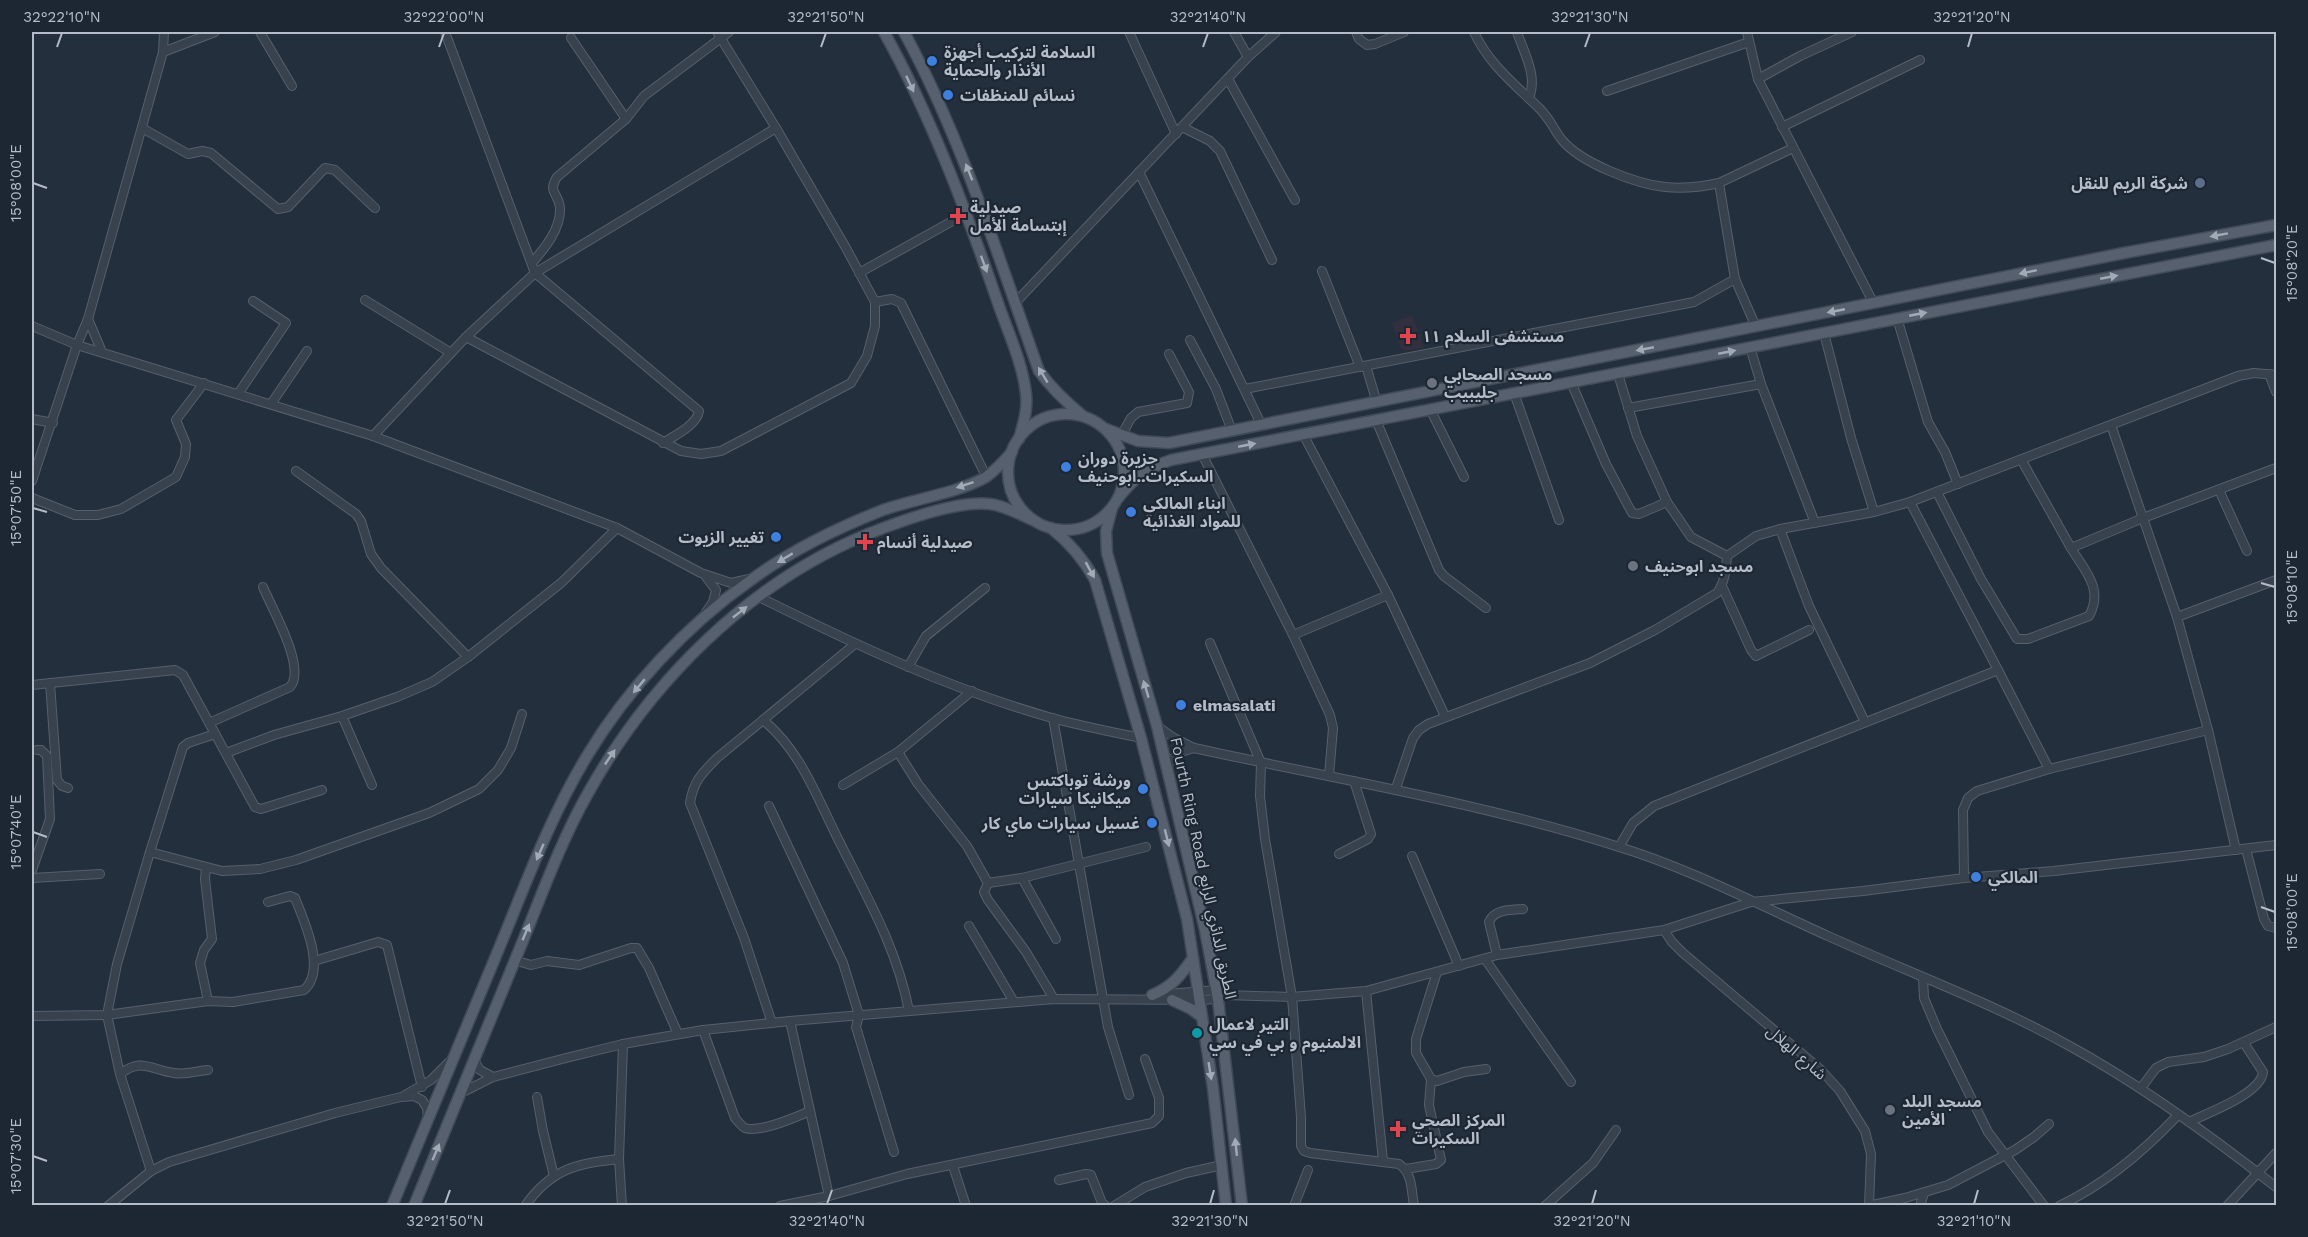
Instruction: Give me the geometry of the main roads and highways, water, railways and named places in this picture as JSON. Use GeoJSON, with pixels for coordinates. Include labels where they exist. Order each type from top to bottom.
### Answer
{"type":"FeatureCollection","features":[{"type":"Feature","properties":{"kind":"main road"},"geometry":{"type":"LineString","coordinates":[[884,32],[930,125],[965,214],[1022,373],[1026,395],[1026,416],[1019,439]]}},
{"type":"Feature","properties":{"kind":"main road"},"geometry":{"type":"LineString","coordinates":[[904,32],[948,122],[979,198],[1039,371],[1049,386],[1083,416],[1121,436],[1138,441],[1169,443],[1262,426],[2124,253],[2277,225]]}},
{"type":"Feature","properties":{"kind":"main road"},"geometry":{"type":"LineString","coordinates":[[414,1206],[569,829],[626,732],[683,664],[732,618],[776,584],[846,543],[886,527],[936,512],[957,507],[990,504],[1050,528],[1078,529],[1090,525],[1112,508],[1134,478],[1149,468],[1171,460],[2277,244]]}},
{"type":"Feature","properties":{"kind":"main road"},"geometry":{"type":"LineString","coordinates":[[1033,520],[1016,501],[1011,489],[1009,464],[1012,452],[1028,428],[1041,420],[1054,415],[1083,416]]}},
{"type":"Feature","properties":{"kind":"main road"},"geometry":{"type":"LineString","coordinates":[[1106,429],[1122,454],[1125,468],[1124,483],[1119,497]]}},
{"type":"Feature","properties":{"kind":"main road"},"geometry":{"type":"LineString","coordinates":[[392,1206],[526,884],[568,790],[610,720],[701,617],[752,579],[791,554],[882,511],[955,489],[986,476],[1012,452]]}},
{"type":"Feature","properties":{"kind":"main road","name":"Fourth Ring Road الطريق الدائري الرابع"},"geometry":{"type":"LineString","coordinates":[[1112,508],[1106,531],[1107,553],[1157,726],[1220,995],[1242,1206]]}},
{"type":"Feature","properties":{"kind":"main road","name":"Fourth Ring Road الطريق الدائري الرابع"},"geometry":{"type":"LineString","coordinates":[[1050,528],[1072,545],[1085,561],[1095,580],[1141,738],[1187,919],[1226,1206]]}},
{"type":"Feature","properties":{"kind":"main road"},"geometry":{"type":"LineString","coordinates":[[526,884],[544,891]]}},
{"type":"Feature","properties":{"kind":"main road"},"geometry":{"type":"LineString","coordinates":[[1152,995],[1176,982],[1193,958]]}},
{"type":"Feature","properties":{"kind":"main road"},"geometry":{"type":"LineString","coordinates":[[1172,1000],[1202,1017]]}},
{"type":"Feature","properties":{"kind":"place","name":"السلامة لتركيب أجهزة الأنذار والحماية"},"geometry":{"type":"Point","coordinates":[932,61]}},
{"type":"Feature","properties":{"kind":"place","name":"نسائم للمنظفات"},"geometry":{"type":"Point","coordinates":[948,95]}},
{"type":"Feature","properties":{"kind":"place","name":"شركة الريم للنقل"},"geometry":{"type":"Point","coordinates":[2200,183]}},
{"type":"Feature","properties":{"kind":"place","name":"صيدلية إبتسامة الأمل"},"geometry":{"type":"Point","coordinates":[958,216]}},
{"type":"Feature","properties":{"kind":"place","name":"مستشفى السلام ١١"},"geometry":{"type":"Point","coordinates":[1408,336]}},
{"type":"Feature","properties":{"kind":"place","name":"مسجد الصحابي جليبيب"},"geometry":{"type":"Point","coordinates":[1432,383]}},
{"type":"Feature","properties":{"kind":"place","name":"جزيرة دوران السكيرات..ابوحنيف"},"geometry":{"type":"Point","coordinates":[1066,467]}},
{"type":"Feature","properties":{"kind":"place","name":"ابناء المالكي للمواد الغذائيه"},"geometry":{"type":"Point","coordinates":[1131,512]}},
{"type":"Feature","properties":{"kind":"place","name":"تغيير الزيوت"},"geometry":{"type":"Point","coordinates":[776,537]}},
{"type":"Feature","properties":{"kind":"place","name":"صيدلية أنسام"},"geometry":{"type":"Point","coordinates":[865,542]}},
{"type":"Feature","properties":{"kind":"place","name":"مسجد ابوحنيف"},"geometry":{"type":"Point","coordinates":[1633,566]}},
{"type":"Feature","properties":{"kind":"place","name":"elmasalati"},"geometry":{"type":"Point","coordinates":[1181,705]}},
{"type":"Feature","properties":{"kind":"place","name":"ورشة توباكتس ميكانيكا سيارات"},"geometry":{"type":"Point","coordinates":[1143,789]}},
{"type":"Feature","properties":{"kind":"place","name":"غسيل سيارات ماي كار"},"geometry":{"type":"Point","coordinates":[1152,823]}},
{"type":"Feature","properties":{"kind":"place","name":"المالكي"},"geometry":{"type":"Point","coordinates":[1976,877]}},
{"type":"Feature","properties":{"kind":"place","name":"التير لاعمال الالمنيوم و بي في سي"},"geometry":{"type":"Point","coordinates":[1197,1033]}},
{"type":"Feature","properties":{"kind":"place","name":"مسجد البلد الأمين"},"geometry":{"type":"Point","coordinates":[1890,1110]}},
{"type":"Feature","properties":{"kind":"place","name":"المركز الصحي السكيرات"},"geometry":{"type":"Point","coordinates":[1398,1129]}}]}
